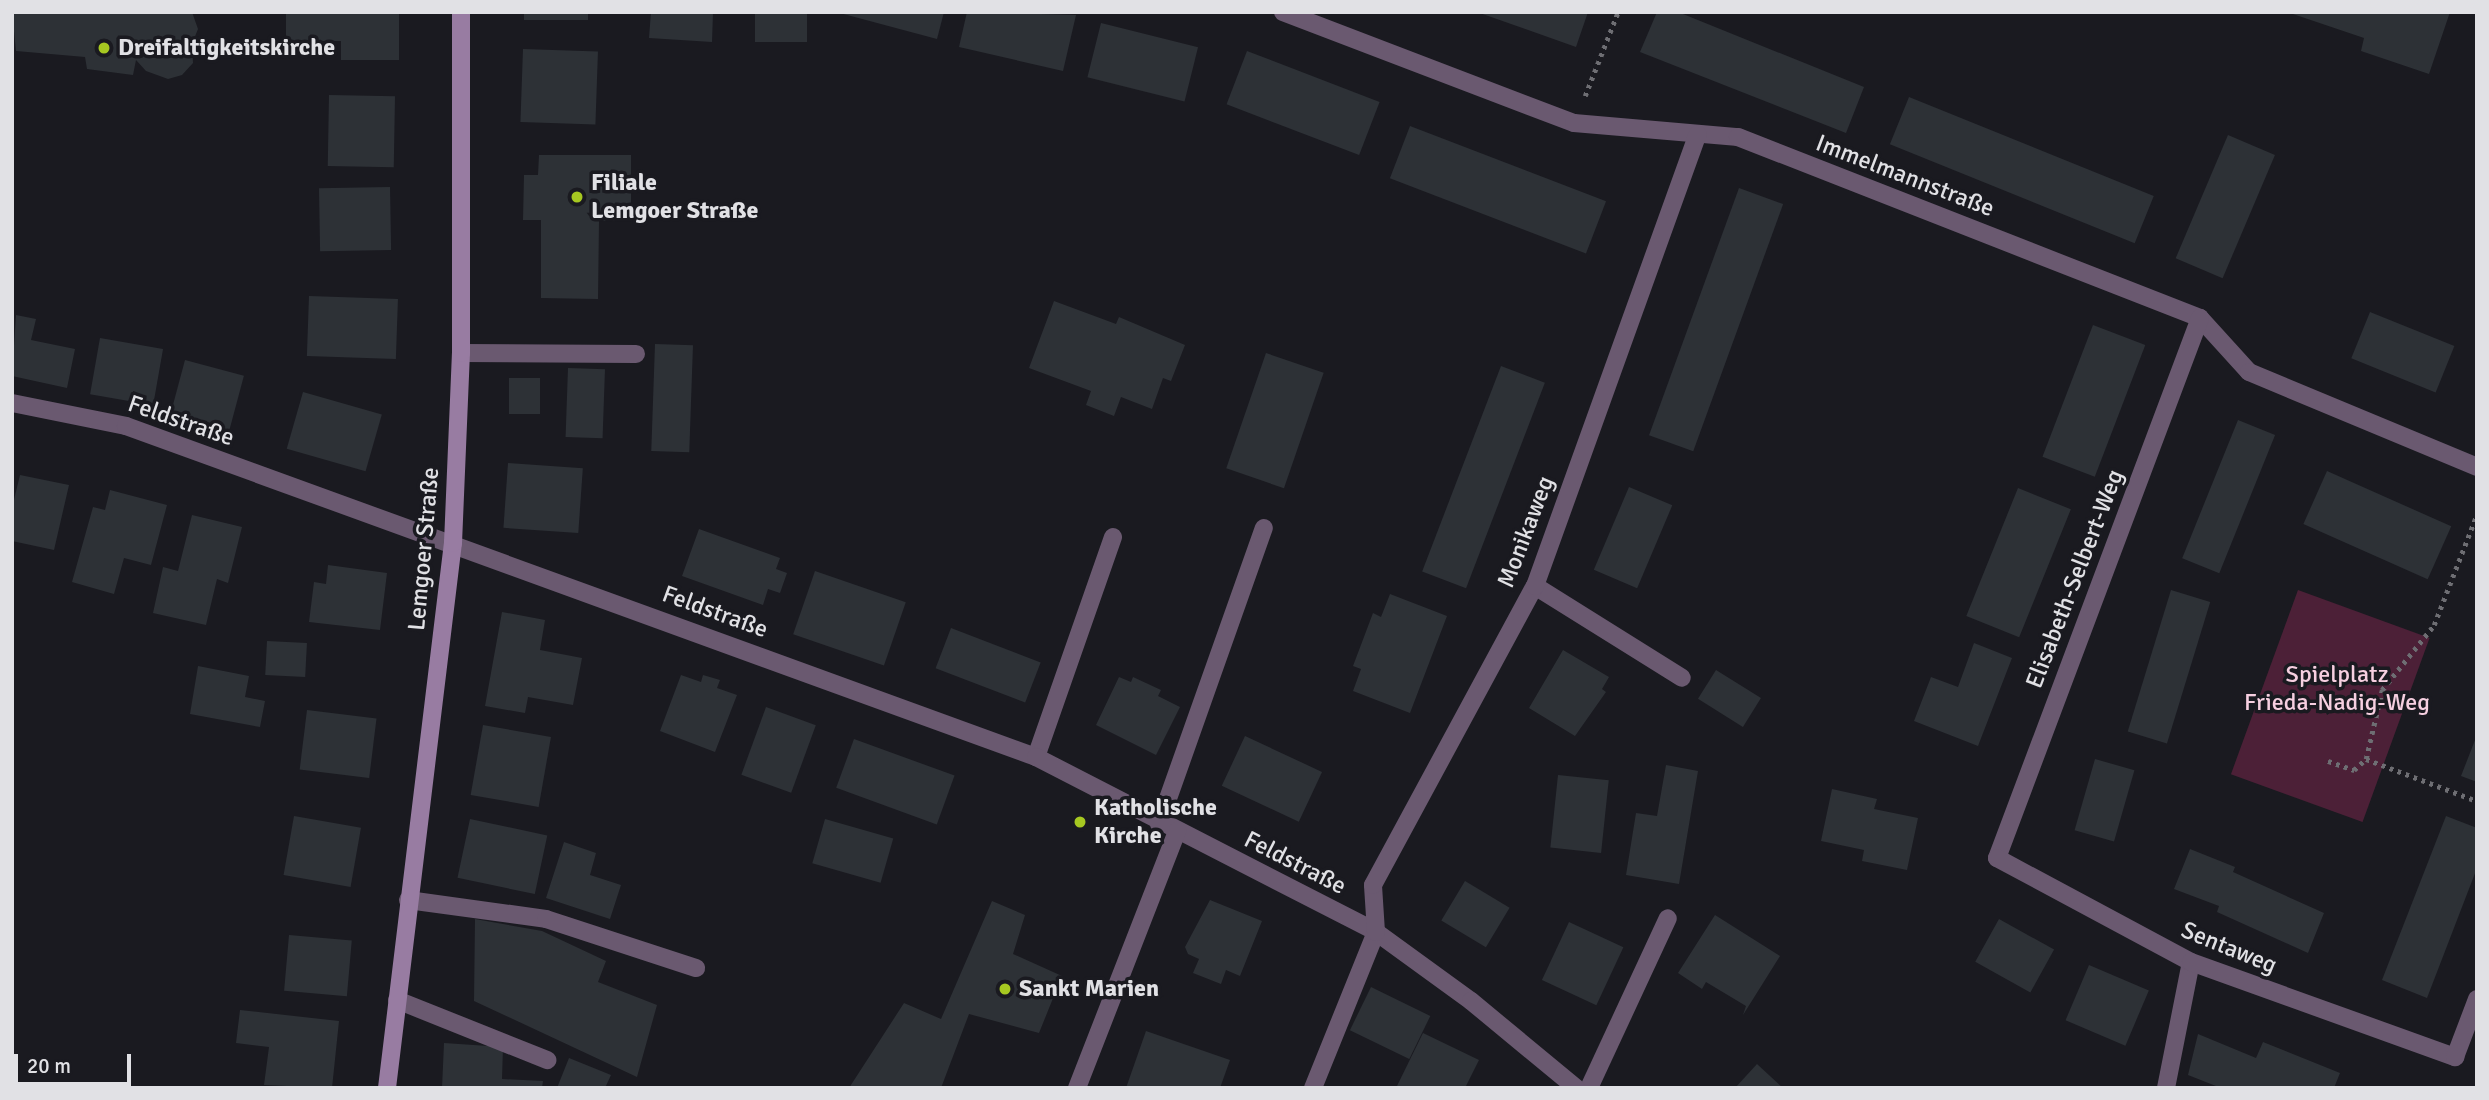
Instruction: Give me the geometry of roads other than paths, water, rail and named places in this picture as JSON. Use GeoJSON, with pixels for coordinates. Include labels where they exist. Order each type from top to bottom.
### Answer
{"type":"FeatureCollection","features":[{"type":"Feature","properties":{"kind":"main road","name":"Lemgoer Straße"},"geometry":{"type":"LineString","coordinates":[[387,1088],[453,543],[461,353],[461,12]]}},
{"type":"Feature","properties":{"kind":"street","name":"Immelmannstraße"},"geometry":{"type":"LineString","coordinates":[[1283,12],[1574,123],[1738,137],[2200,318],[2249,372],[2477,467]]}},
{"type":"Feature","properties":{"kind":"street","name":"Monikaweg"},"geometry":{"type":"LineString","coordinates":[[1376,932],[1374,885],[1535,586],[1698,134]]}},
{"type":"Feature","properties":{"kind":"street","name":"Elisabeth-Selbert-Weg"},"geometry":{"type":"LineString","coordinates":[[1997,858],[2200,318]]}},
{"type":"Feature","properties":{"kind":"street"},"geometry":{"type":"LineString","coordinates":[[461,353],[636,354]]}},
{"type":"Feature","properties":{"kind":"street","name":"Feldstraße"},"geometry":{"type":"LineString","coordinates":[[12,403],[127,426],[1036,757],[1159,824],[1376,932],[1471,1001],[1576,1088]]}},
{"type":"Feature","properties":{"kind":"street"},"geometry":{"type":"LineString","coordinates":[[1159,824],[1264,528]]}},
{"type":"Feature","properties":{"kind":"street"},"geometry":{"type":"LineString","coordinates":[[1036,757],[1113,537]]}},
{"type":"Feature","properties":{"kind":"street"},"geometry":{"type":"LineString","coordinates":[[1535,586],[1682,678]]}},
{"type":"Feature","properties":{"kind":"street"},"geometry":{"type":"LineString","coordinates":[[1077,1088],[1177,831]]}},
{"type":"Feature","properties":{"kind":"street","name":"Sentaweg"},"geometry":{"type":"LineString","coordinates":[[1997,858],[2191,962],[2455,1057],[2477,999]]}},
{"type":"Feature","properties":{"kind":"street"},"geometry":{"type":"LineString","coordinates":[[408,900],[546,919],[696,968]]}},
{"type":"Feature","properties":{"kind":"street"},"geometry":{"type":"LineString","coordinates":[[1589,1088],[1668,918]]}},
{"type":"Feature","properties":{"kind":"street"},"geometry":{"type":"LineString","coordinates":[[1313,1088],[1376,932]]}},
{"type":"Feature","properties":{"kind":"street"},"geometry":{"type":"LineString","coordinates":[[2166,1088],[2191,962]]}},
{"type":"Feature","properties":{"kind":"street"},"geometry":{"type":"LineString","coordinates":[[397,1000],[547,1060]]}},
{"type":"Feature","properties":{"kind":"place","name":"Dreifaltigkeitskirche"},"geometry":{"type":"Point","coordinates":[104,48]}},
{"type":"Feature","properties":{"kind":"place","name":"Filiale Lemgoer Straße"},"geometry":{"type":"Point","coordinates":[577,197]}},
{"type":"Feature","properties":{"kind":"place","name":"Katholische Kirche"},"geometry":{"type":"Point","coordinates":[1080,822]}},
{"type":"Feature","properties":{"kind":"place","name":"Sankt Marien"},"geometry":{"type":"Point","coordinates":[1005,989]}},
{"type":"Feature","properties":{"kind":"park label","name":"Spielplatz Frieda-Nadig-Weg"},"geometry":{"type":"Point","coordinates":[2337,689]}}]}
